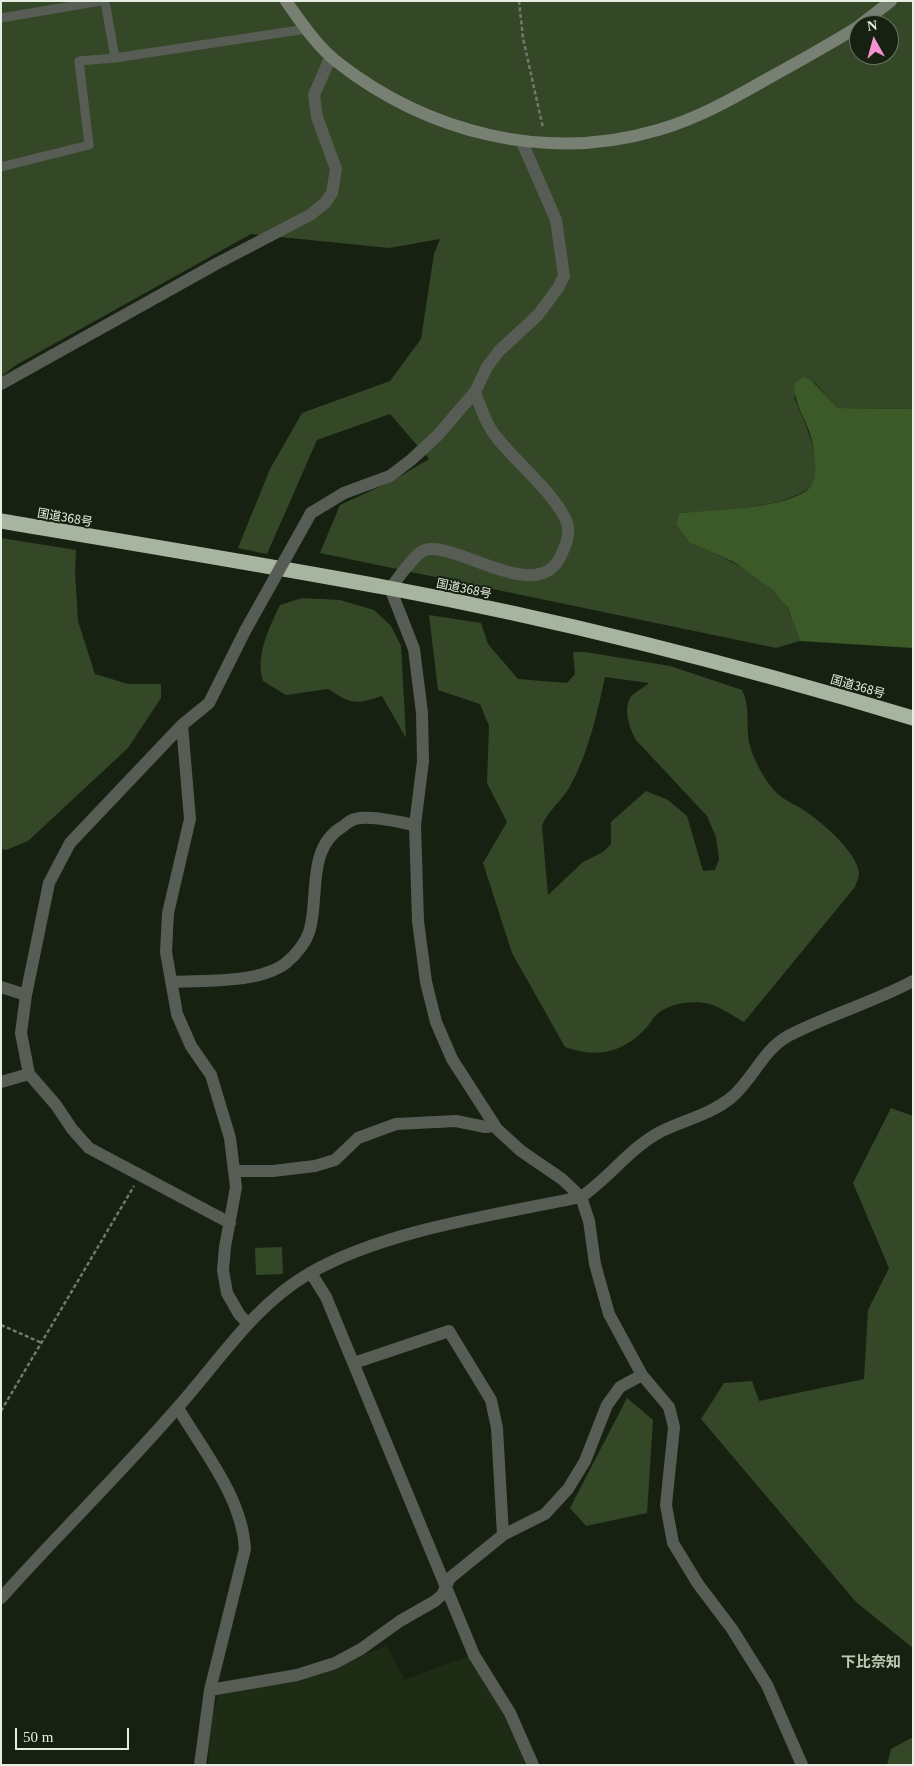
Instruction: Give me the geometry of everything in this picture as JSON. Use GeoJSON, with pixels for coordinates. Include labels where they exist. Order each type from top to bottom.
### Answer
{"type":"FeatureCollection","features":[{"type":"Feature","properties":{"kind":"highway","name":"国道368号"},"geometry":{"type":"LineString","coordinates":[[1,521],[390,588],[577,628],[700,658],[913,718]]}},
{"type":"Feature","properties":{"kind":"street"},"geometry":{"type":"LineString","coordinates":[[286,1],[306,29],[331,56],[383,93],[437,120],[464,129],[522,142],[548,144],[573,144],[631,137],[689,120],[715,108],[849,31]]}},
{"type":"Feature","properties":{"kind":"street"},"geometry":{"type":"LineString","coordinates":[[873,15],[891,1]]}},
{"type":"Feature","properties":{"kind":"street"},"geometry":{"type":"LineString","coordinates":[[1,384],[216,264],[310,215],[325,203],[332,193],[336,169],[317,116],[314,95],[331,56]]}},
{"type":"Feature","properties":{"kind":"street"},"geometry":{"type":"LineString","coordinates":[[230,1223],[90,1148],[72,1129],[56,1105],[29,1074],[22,1033],[26,995],[48,883],[70,843],[182,725],[209,703],[245,631],[311,513],[331,499],[378,482],[402,468],[437,436],[455,412],[475,392],[487,367],[499,351],[551,301],[564,276],[556,220],[522,142]]}},
{"type":"Feature","properties":{"kind":"street"},"geometry":{"type":"LineString","coordinates":[[475,392],[488,426],[499,441],[531,474],[565,518],[568,539],[559,562],[553,568],[540,574],[496,569],[441,549],[430,548],[422,550],[414,557],[407,569],[390,588],[414,649],[422,713],[423,761],[415,825],[418,921],[426,982],[434,1014],[452,1059],[495,1126],[521,1151],[562,1179],[581,1197],[589,1221],[595,1264],[609,1314],[642,1375],[669,1407],[674,1427],[666,1505],[673,1543],[698,1584],[732,1629],[767,1685],[802,1765]]}},
{"type":"Feature","properties":{"kind":"street"},"geometry":{"type":"LineString","coordinates":[[182,725],[190,819],[168,913],[166,952],[177,1014],[190,1046],[211,1075],[230,1138],[236,1187],[225,1247],[223,1270],[228,1293],[239,1314],[248,1324]]}},
{"type":"Feature","properties":{"kind":"street"},"geometry":{"type":"LineString","coordinates":[[171,982],[251,977],[285,963],[300,949],[310,930],[315,871],[324,846],[336,830],[354,819],[386,820],[415,825]]}},
{"type":"Feature","properties":{"kind":"street"},"geometry":{"type":"LineString","coordinates":[[1,1598],[178,1408],[248,1324],[288,1286],[351,1252],[414,1233],[581,1197],[601,1183],[636,1149],[660,1132],[709,1113],[730,1099],[745,1086],[769,1051],[786,1037],[884,997],[913,981]]}},
{"type":"Feature","properties":{"kind":"street"},"geometry":{"type":"LineString","coordinates":[[1,988],[26,995]]}},
{"type":"Feature","properties":{"kind":"street"},"geometry":{"type":"LineString","coordinates":[[1,1082],[29,1074]]}},
{"type":"Feature","properties":{"kind":"street"},"geometry":{"type":"LineString","coordinates":[[235,1170],[273,1171],[315,1166],[334,1160],[358,1138],[396,1124],[456,1121],[485,1127],[495,1126]]}},
{"type":"Feature","properties":{"kind":"street"},"geometry":{"type":"LineString","coordinates":[[311,1272],[326,1297],[474,1655],[510,1713],[533,1765]]}},
{"type":"Feature","properties":{"kind":"street"},"geometry":{"type":"LineString","coordinates":[[354,1363],[449,1331],[491,1400],[498,1428],[503,1535]]}},
{"type":"Feature","properties":{"kind":"street"},"geometry":{"type":"LineString","coordinates":[[210,1690],[297,1675],[335,1663],[361,1648],[400,1621],[435,1602],[442,1595],[450,1578],[503,1535],[545,1514],[568,1490],[585,1461],[607,1405],[620,1386],[642,1375]]}},
{"type":"Feature","properties":{"kind":"street"},"geometry":{"type":"LineString","coordinates":[[178,1408],[234,1502],[243,1528],[245,1549],[210,1690],[200,1765]]}},
{"type":"Feature","properties":{"kind":"lane"},"geometry":{"type":"LineString","coordinates":[[1,18],[101,1]]}},
{"type":"Feature","properties":{"kind":"lane"},"geometry":{"type":"LineString","coordinates":[[105,1],[115,58]]}},
{"type":"Feature","properties":{"kind":"lane"},"geometry":{"type":"LineString","coordinates":[[1,166],[89,145],[79,61],[115,58],[306,29]]}},
{"type":"Feature","properties":{"kind":"path"},"geometry":{"type":"LineString","coordinates":[[519,1],[523,38],[548,144]]}},
{"type":"Feature","properties":{"kind":"path"},"geometry":{"type":"LineString","coordinates":[[1,1411],[140,1176]]}},
{"type":"Feature","properties":{"kind":"path"},"geometry":{"type":"LineString","coordinates":[[1,1325],[42,1343]]}},
{"type":"Feature","properties":{"kind":"shaded area"},"geometry":{"type":"Polygon","coordinates":[[[1,1],[913,1],[913,409],[838,408],[813,381],[794,397],[810,436],[815,456],[815,477],[809,488],[795,496],[777,502],[733,509],[680,513],[690,543],[745,569],[758,577],[780,597],[790,613],[800,641],[776,648],[320,553],[340,505],[392,481],[429,459],[390,414],[317,440],[267,554],[238,548],[270,469],[302,413],[390,381],[421,339],[434,254],[440,239],[389,248],[251,234],[16,365],[1,377],[1,1]]]}},
{"type":"Feature","properties":{"kind":"shaded area"},"geometry":{"type":"Polygon","coordinates":[[[803,377],[812,381],[838,408],[913,409],[913,648],[800,641],[788,608],[773,590],[734,562],[690,543],[676,524],[680,513],[768,504],[786,500],[810,487],[815,473],[814,451],[809,430],[799,408],[794,384],[803,377]]]}},
{"type":"Feature","properties":{"kind":"shaded area"},"geometry":{"type":"Polygon","coordinates":[[[1,538],[76,550],[75,572],[78,621],[95,674],[128,684],[161,684],[161,698],[128,748],[28,841],[6,850],[1,849],[1,538]]]}},
{"type":"Feature","properties":{"kind":"shaded area"},"geometry":{"type":"Polygon","coordinates":[[[302,598],[340,600],[374,610],[391,626],[401,646],[406,738],[382,696],[354,702],[328,689],[286,695],[263,681],[261,662],[264,642],[280,605],[302,598]]]}},
{"type":"Feature","properties":{"kind":"shaded area"},"geometry":{"type":"Polygon","coordinates":[[[429,615],[481,623],[488,644],[518,679],[567,683],[575,674],[573,652],[585,652],[670,666],[742,690],[747,711],[750,746],[762,772],[779,795],[815,818],[846,848],[857,865],[859,873],[855,887],[744,1022],[723,1009],[710,1004],[696,1002],[673,1005],[660,1012],[642,1032],[623,1046],[612,1050],[590,1053],[565,1047],[512,953],[483,863],[507,822],[487,783],[489,726],[480,704],[438,690],[429,615]],[[605,677],[595,720],[582,762],[569,788],[542,826],[548,895],[583,862],[603,852],[611,844],[611,822],[646,791],[668,800],[687,816],[703,871],[715,870],[719,859],[716,837],[707,816],[636,740],[630,725],[627,708],[630,698],[649,683],[605,677]]]}},
{"type":"Feature","properties":{"kind":"shaded area"},"geometry":{"type":"Polygon","coordinates":[[[891,1108],[913,1116],[913,1648],[856,1602],[701,1419],[724,1383],[752,1381],[759,1401],[864,1379],[868,1310],[889,1268],[853,1183],[891,1108]]]}},
{"type":"Feature","properties":{"kind":"shaded area"},"geometry":{"type":"Polygon","coordinates":[[[282,1247],[283,1274],[256,1275],[255,1248],[282,1247]]]}},
{"type":"Feature","properties":{"kind":"shaded area"},"geometry":{"type":"Polygon","coordinates":[[[627,1398],[653,1420],[647,1513],[586,1526],[570,1508],[627,1398]]]}},
{"type":"Feature","properties":{"kind":"shaded area"},"geometry":{"type":"Polygon","coordinates":[[[387,1646],[404,1680],[469,1656],[491,1688],[527,1765],[208,1765],[210,1722],[218,1695],[321,1672],[387,1646]]]}},
{"type":"Feature","properties":{"kind":"shaded area"},"geometry":{"type":"Polygon","coordinates":[[[913,1737],[913,1765],[887,1765],[891,1749],[913,1737]]]}},
{"type":"Feature","properties":{"kind":"district","name":"下比奈知"},"geometry":{"type":"Point","coordinates":[871,1661]}}]}
